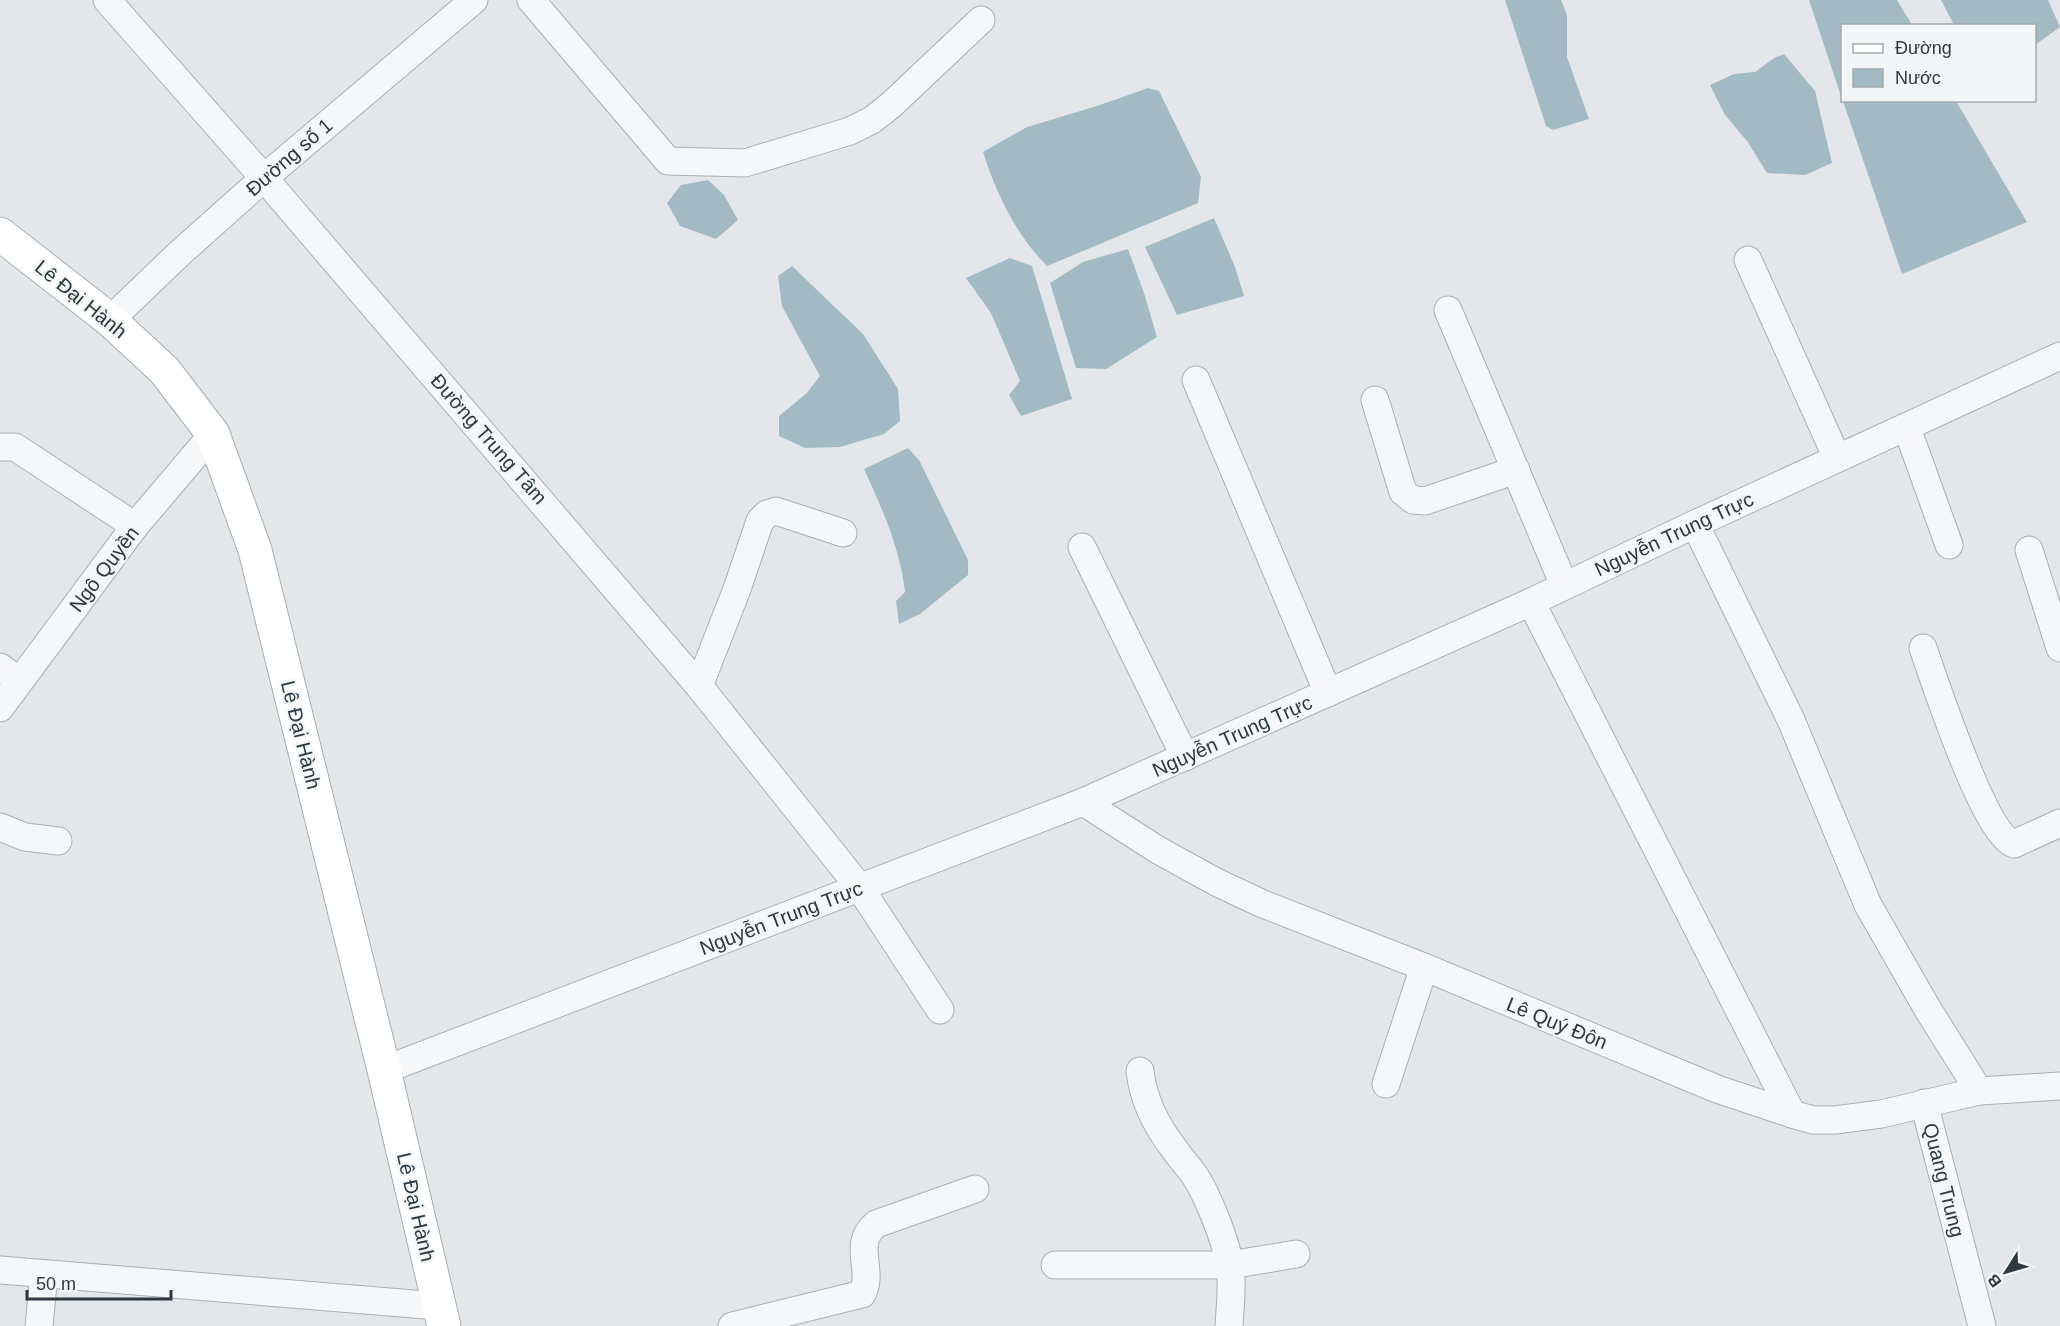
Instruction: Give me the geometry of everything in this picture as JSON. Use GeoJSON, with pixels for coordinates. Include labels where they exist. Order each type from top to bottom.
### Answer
{"type":"FeatureCollection","features":[{"type":"Feature","properties":{"kind":"main road","name":"Lê Đại Hành"},"geometry":{"type":"LineString","coordinates":[[0,234],[111,320],[164,370],[213,434],[255,549],[384,1070],[441,1316]]}},
{"type":"Feature","properties":{"kind":"street","name":"Đường Trung Tâm"},"geometry":{"type":"LineString","coordinates":[[107,0],[264,178],[699,686],[860,888],[940,1010]]}},
{"type":"Feature","properties":{"kind":"street","name":"Đường số 1"},"geometry":{"type":"LineString","coordinates":[[111,320],[181,252],[264,178],[474,0]]}},
{"type":"Feature","properties":{"kind":"street"},"geometry":{"type":"LineString","coordinates":[[531,0],[668,161],[745,163],[850,131],[872,120],[891,105],[981,20]]}},
{"type":"Feature","properties":{"kind":"street"},"geometry":{"type":"LineString","coordinates":[[1748,260],[1837,458]]}},
{"type":"Feature","properties":{"kind":"street"},"geometry":{"type":"LineString","coordinates":[[1448,310],[1564,585]]}},
{"type":"Feature","properties":{"kind":"street","name":"Nguyễn Trung Trực"},"geometry":{"type":"LineString","coordinates":[[384,1070],[1083,802],[1531,602],[2060,356]]}},
{"type":"Feature","properties":{"kind":"street"},"geometry":{"type":"LineString","coordinates":[[1196,380],[1328,693]]}},
{"type":"Feature","properties":{"kind":"street"},"geometry":{"type":"LineString","coordinates":[[1375,400],[1403,492],[1413,500],[1425,501],[1516,470]]}},
{"type":"Feature","properties":{"kind":"street"},"geometry":{"type":"LineString","coordinates":[[1906,428],[1949,545]]}},
{"type":"Feature","properties":{"kind":"street","name":"Ngô Quyền"},"geometry":{"type":"LineString","coordinates":[[0,708],[10,674],[213,434]]}},
{"type":"Feature","properties":{"kind":"street"},"geometry":{"type":"LineString","coordinates":[[0,447],[15,447],[135,526]]}},
{"type":"Feature","properties":{"kind":"street"},"geometry":{"type":"LineString","coordinates":[[699,686],[737,589],[760,521],[767,514],[776,511],[843,533]]}},
{"type":"Feature","properties":{"kind":"street"},"geometry":{"type":"LineString","coordinates":[[1695,524],[1791,720],[1868,905],[1904,970],[1979,1091]]}},
{"type":"Feature","properties":{"kind":"street"},"geometry":{"type":"LineString","coordinates":[[1082,547],[1185,758]]}},
{"type":"Feature","properties":{"kind":"street"},"geometry":{"type":"LineString","coordinates":[[2029,550],[2060,648]]}},
{"type":"Feature","properties":{"kind":"street"},"geometry":{"type":"LineString","coordinates":[[1531,602],[1792,1114]]}},
{"type":"Feature","properties":{"kind":"street"},"geometry":{"type":"LineString","coordinates":[[1923,648],[1972,782],[2001,832],[2009,842],[2014,844],[2060,823]]}},
{"type":"Feature","properties":{"kind":"street","name":"Lê Quý Đôn"},"geometry":{"type":"LineString","coordinates":[[1083,802],[1158,850],[1216,882],[1263,904],[1717,1089],[1792,1114],[1813,1120],[1835,1120],[1881,1114],[1979,1091],[2060,1086]]}},
{"type":"Feature","properties":{"kind":"street"},"geometry":{"type":"LineString","coordinates":[[0,827],[25,837],[58,841]]}},
{"type":"Feature","properties":{"kind":"street"},"geometry":{"type":"LineString","coordinates":[[1386,1084],[1424,968]]}},
{"type":"Feature","properties":{"kind":"street"},"geometry":{"type":"LineString","coordinates":[[1140,1071],[1148,1103],[1164,1136],[1206,1194],[1230,1265],[1229,1326]]}},
{"type":"Feature","properties":{"kind":"street","name":"Quang Trung"},"geometry":{"type":"LineString","coordinates":[[1924,1103],[1982,1326]]}},
{"type":"Feature","properties":{"kind":"street"},"geometry":{"type":"LineString","coordinates":[[732,1326],[862,1294],[867,1286],[864,1242],[868,1231],[876,1224],[975,1189]]}},
{"type":"Feature","properties":{"kind":"street"},"geometry":{"type":"LineString","coordinates":[[1055,1265],[1230,1265],[1296,1254]]}},
{"type":"Feature","properties":{"kind":"street"},"geometry":{"type":"LineString","coordinates":[[0,1270],[441,1316]]}},
{"type":"Feature","properties":{"kind":"street"},"geometry":{"type":"LineString","coordinates":[[39,1326],[44,1274]]}},
{"type":"Feature","properties":{"kind":"water"},"geometry":{"type":"Polygon","coordinates":[[[1505,0],[1561,0],[1567,15],[1567,57],[1589,119],[1553,130],[1546,126],[1505,0]]]}},
{"type":"Feature","properties":{"kind":"water"},"geometry":{"type":"Polygon","coordinates":[[[1809,0],[1897,0],[1911,24],[1841,24],[1841,96],[1809,0]]]}},
{"type":"Feature","properties":{"kind":"water"},"geometry":{"type":"Polygon","coordinates":[[[1941,0],[2048,0],[2060,27],[2036,44],[2036,24],[1953,24],[1941,0]]]}},
{"type":"Feature","properties":{"kind":"water"},"geometry":{"type":"Polygon","coordinates":[[[1784,54],[1815,91],[1832,163],[1805,175],[1767,173],[1747,141],[1725,115],[1710,85],[1734,74],[1755,72],[1774,58],[1784,54]]]}},
{"type":"Feature","properties":{"kind":"water"},"geometry":{"type":"Polygon","coordinates":[[[1148,88],[1159,91],[1201,177],[1198,203],[1047,266],[1026,241],[1008,213],[983,152],[1027,127],[1148,88]]]}},
{"type":"Feature","properties":{"kind":"water"},"geometry":{"type":"Polygon","coordinates":[[[1843,102],[1957,102],[2027,222],[1902,274],[1843,102]]]}},
{"type":"Feature","properties":{"kind":"water"},"geometry":{"type":"Polygon","coordinates":[[[708,180],[724,195],[738,220],[716,239],[680,226],[667,203],[681,185],[708,180]]]}},
{"type":"Feature","properties":{"kind":"water"},"geometry":{"type":"Polygon","coordinates":[[[1214,218],[1235,267],[1244,296],[1177,315],[1145,247],[1214,218]]]}},
{"type":"Feature","properties":{"kind":"water"},"geometry":{"type":"Polygon","coordinates":[[[1128,249],[1157,337],[1106,369],[1076,368],[1050,283],[1083,262],[1128,249]]]}},
{"type":"Feature","properties":{"kind":"water"},"geometry":{"type":"Polygon","coordinates":[[[1010,258],[1032,266],[1072,399],[1021,416],[1009,395],[1020,381],[991,313],[966,278],[1010,258]]]}},
{"type":"Feature","properties":{"kind":"water"},"geometry":{"type":"Polygon","coordinates":[[[792,266],[863,334],[898,389],[900,421],[884,434],[840,447],[805,448],[779,436],[779,416],[807,393],[820,376],[782,306],[778,276],[792,266]]]}},
{"type":"Feature","properties":{"kind":"water"},"geometry":{"type":"Polygon","coordinates":[[[908,448],[919,460],[968,560],[968,575],[920,614],[899,624],[896,601],[905,592],[903,575],[889,529],[864,469],[908,448]]]}}]}
